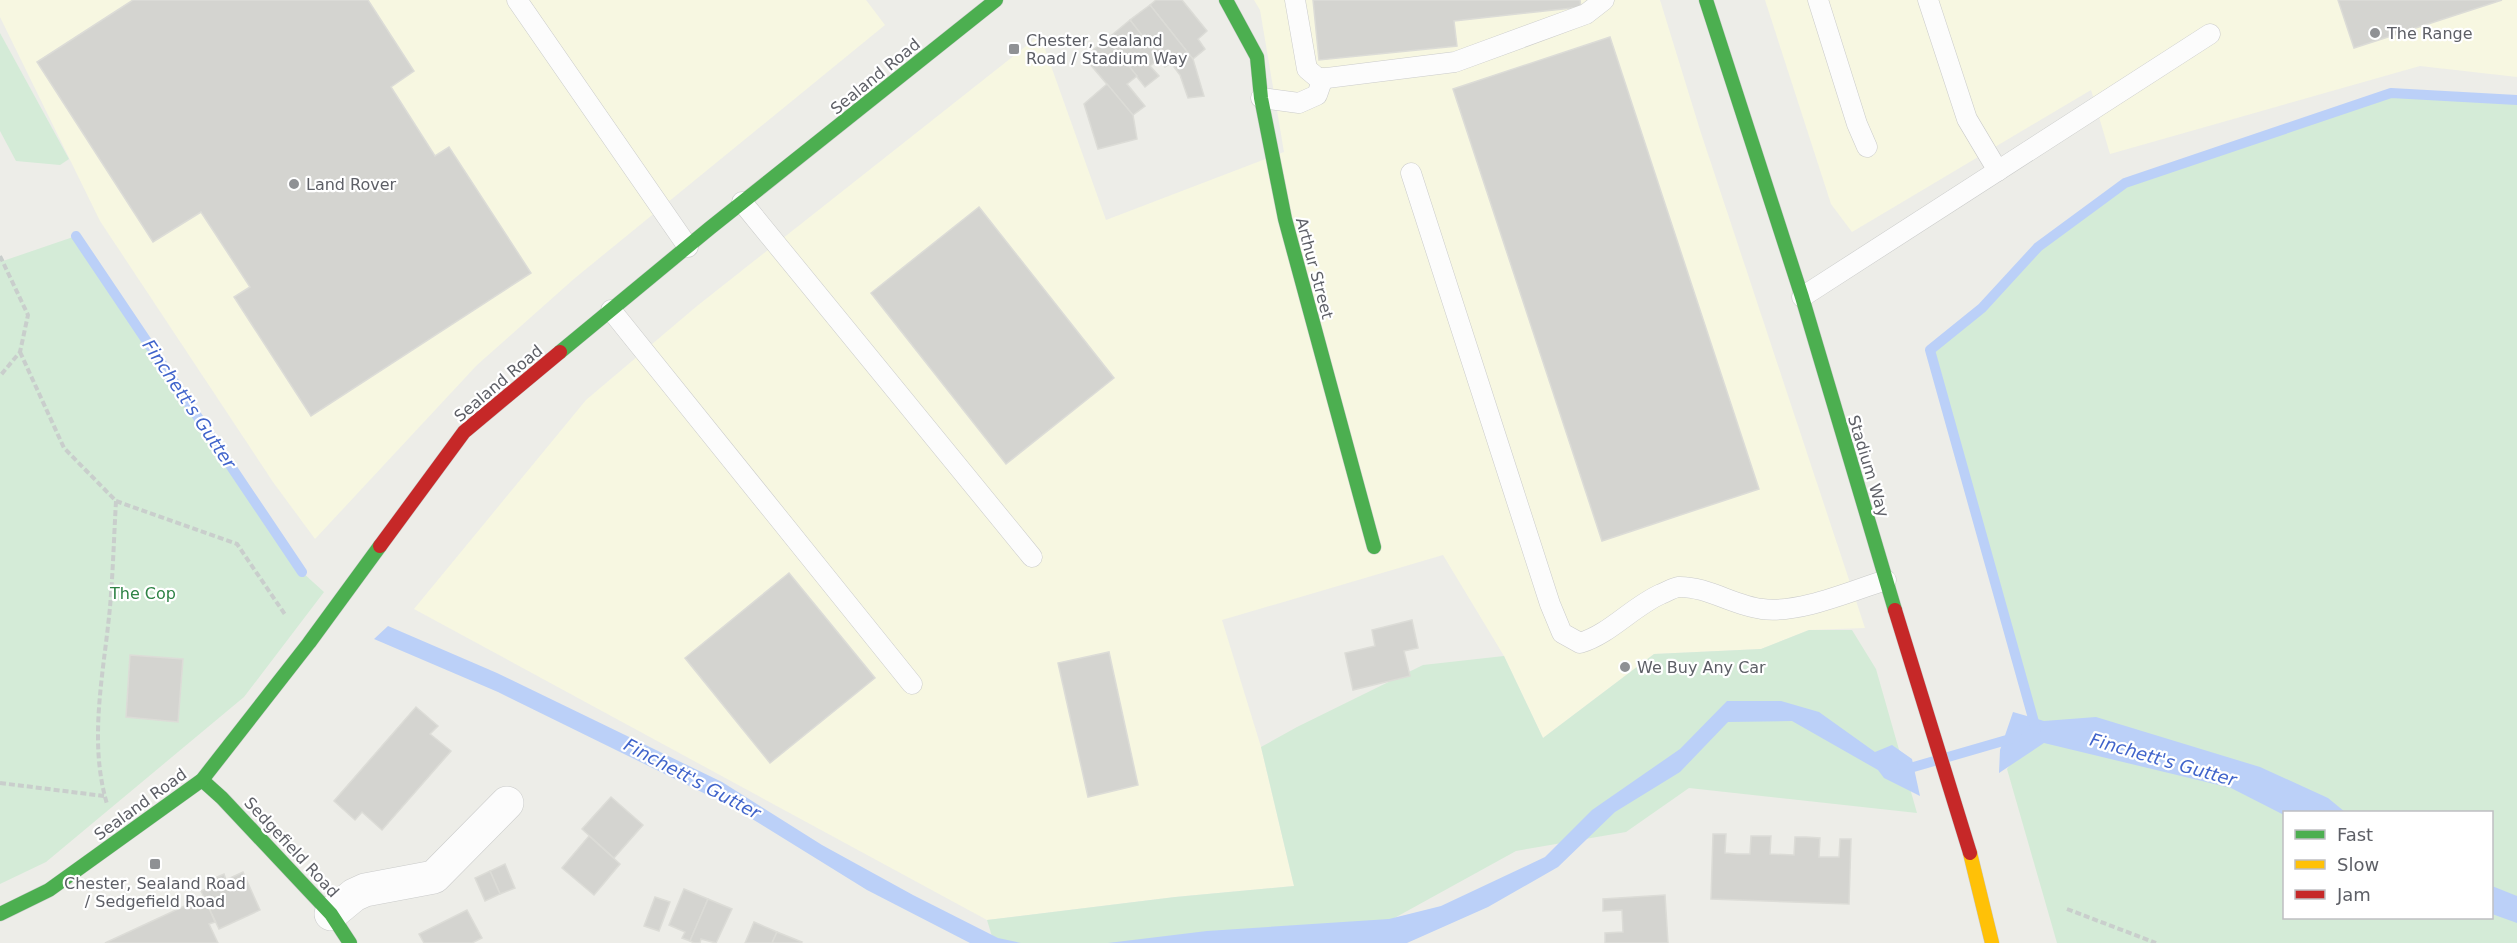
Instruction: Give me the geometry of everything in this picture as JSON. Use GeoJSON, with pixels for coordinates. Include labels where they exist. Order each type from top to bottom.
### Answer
{"type":"FeatureCollection","features":[{"type":"Feature","properties":{"kind":"street","name":"Arthur Street"},"geometry":{"type":"LineString","coordinates":[[1226,0],[1257,57],[1262,98],[1285,219],[1374,547]]}},
{"type":"Feature","properties":{"kind":"street","name":"Stadium Way"},"geometry":{"type":"LineString","coordinates":[[1706,0],[1802,297],[1915,678],[1964,826],[1992,943]]}},
{"type":"Feature","properties":{"kind":"street","name":"Sealand Road"},"geometry":{"type":"LineString","coordinates":[[0,914],[49,890],[202,780],[306,646],[464,432],[987,3]]}},
{"type":"Feature","properties":{"kind":"street","name":"Sedgefield Road"},"geometry":{"type":"LineString","coordinates":[[202,780],[222,798],[332,914],[350,943]]}},
{"type":"Feature","properties":{"kind":"street"},"geometry":{"type":"LineString","coordinates":[[332,914],[354,895],[365,890],[434,877],[507,803]]}},
{"type":"Feature","properties":{"kind":"lane"},"geometry":{"type":"LineString","coordinates":[[517,0],[688,247]]}},
{"type":"Feature","properties":{"kind":"lane"},"geometry":{"type":"LineString","coordinates":[[1295,0],[1307,69],[1318,79],[1455,62],[1586,14],[1604,0]]}},
{"type":"Feature","properties":{"kind":"lane"},"geometry":{"type":"LineString","coordinates":[[1818,0],[1857,124],[1867,147]]}},
{"type":"Feature","properties":{"kind":"lane"},"geometry":{"type":"LineString","coordinates":[[1928,0],[1966,119],[1998,171]]}},
{"type":"Feature","properties":{"kind":"lane"},"geometry":{"type":"LineString","coordinates":[[1802,297],[2210,34]]}},
{"type":"Feature","properties":{"kind":"lane"},"geometry":{"type":"LineString","coordinates":[[1262,98],[1299,103],[1317,95],[1323,78]]}},
{"type":"Feature","properties":{"kind":"lane"},"geometry":{"type":"LineString","coordinates":[[1411,173],[1550,604],[1562,633],[1580,643],[1594,639],[1647,600],[1677,587],[1706,592],[1733,603],[1764,610],[1810,604],[1886,580]]}},
{"type":"Feature","properties":{"kind":"lane"},"geometry":{"type":"LineString","coordinates":[[742,202],[1032,557]]}},
{"type":"Feature","properties":{"kind":"lane"},"geometry":{"type":"LineString","coordinates":[[611,310],[912,684]]}},
{"type":"Feature","properties":{"kind":"path"},"geometry":{"type":"LineString","coordinates":[[0,256],[28,315],[20,352],[0,376]]}},
{"type":"Feature","properties":{"kind":"path"},"geometry":{"type":"LineString","coordinates":[[20,352],[64,448],[116,501],[237,544],[306,646]]}},
{"type":"Feature","properties":{"kind":"path"},"geometry":{"type":"LineString","coordinates":[[116,501],[110,606],[97,725],[104,796],[117,841]]}},
{"type":"Feature","properties":{"kind":"path"},"geometry":{"type":"LineString","coordinates":[[0,783],[104,796]]}},
{"type":"Feature","properties":{"kind":"path"},"geometry":{"type":"LineString","coordinates":[[2067,909],[2156,943]]}},
{"type":"Feature","properties":{"kind":"shaded area"},"geometry":{"type":"Polygon","coordinates":[[[0,0],[866,0],[885,25],[575,278],[477,365],[315,539],[273,482],[100,221],[0,17],[0,0]]]}},
{"type":"Feature","properties":{"kind":"shaded area"},"geometry":{"type":"Polygon","coordinates":[[[1254,0],[1660,0],[1700,130],[1865,628],[1809,630],[1761,649],[1654,654],[1543,738],[1504,656],[1443,555],[1222,620],[1261,747],[1294,886],[1175,897],[987,920],[414,609],[586,400],[697,306],[1040,35],[1106,220],[1284,152],[1260,10],[1254,0]]]}},
{"type":"Feature","properties":{"kind":"shaded area"},"geometry":{"type":"Polygon","coordinates":[[[1765,0],[2517,0],[2517,77],[2420,66],[2110,154],[2091,90],[1852,232],[1831,204],[1765,0]]]}},
{"type":"Feature","properties":{"kind":"green space"},"geometry":{"type":"Polygon","coordinates":[[[0,33],[69,159],[60,165],[16,161],[0,131],[0,33]]]}},
{"type":"Feature","properties":{"kind":"green space"},"geometry":{"type":"Polygon","coordinates":[[[2391,93],[2517,100],[2517,943],[2057,943],[2007,769],[2036,731],[1930,350],[1982,308],[2038,247],[2125,183],[2391,93]]]}},
{"type":"Feature","properties":{"kind":"green space","name":"The Cop"},"geometry":{"type":"Polygon","coordinates":[[[76,236],[302,572],[324,592],[244,697],[46,862],[0,884],[0,262],[76,236]]]}},
{"type":"Feature","properties":{"kind":"green space"},"geometry":{"type":"Polygon","coordinates":[[[1809,630],[1852,630],[1876,669],[1917,813],[1689,788],[1626,832],[1516,851],[1349,943],[994,943],[987,920],[1175,897],[1294,886],[1261,747],[1423,665],[1504,656],[1543,738],[1654,654],[1761,649],[1809,630]]]}},
{"type":"Feature","properties":{"kind":"water"},"geometry":{"type":"Polygon","coordinates":[[[388,626],[497,673],[722,782],[822,845],[913,895],[998,938],[1021,943],[970,943],[867,890],[736,809],[498,692],[374,639],[388,626]]]}},
{"type":"Feature","properties":{"kind":"water"},"geometry":{"type":"Polygon","coordinates":[[[1727,701],[1781,701],[1819,712],[1875,752],[1892,745],[1912,759],[1920,796],[1884,778],[1878,770],[1792,721],[1728,722],[1680,772],[1615,812],[1558,867],[1488,907],[1407,943],[1108,943],[1207,931],[1389,919],[1441,906],[1545,857],[1592,810],[1680,749],[1727,701]]]}},
{"type":"Feature","properties":{"kind":"water"},"geometry":{"type":"Polygon","coordinates":[[[2013,712],[2044,721],[2096,717],[2260,767],[2328,798],[2344,811],[2283,811],[2283,814],[2231,788],[2044,743],[1999,773],[2000,750],[2013,712]]]}},
{"type":"Feature","properties":{"kind":"water"},"geometry":{"type":"Polygon","coordinates":[[[2493,886],[2517,896],[2517,923],[2493,914],[2493,886]]]}},
{"type":"Feature","properties":{"kind":"building","name":"Land Rover"},"geometry":{"type":"Polygon","coordinates":[[[133,0],[368,0],[414,71],[391,87],[435,156],[449,147],[531,273],[311,416],[234,297],[250,287],[201,212],[153,242],[37,62],[133,0]]]}},
{"type":"Feature","properties":{"kind":"building"},"geometry":{"type":"Polygon","coordinates":[[[1156,0],[1182,0],[1207,31],[1198,39],[1205,49],[1193,59],[1150,5],[1156,0]]]}},
{"type":"Feature","properties":{"kind":"building"},"geometry":{"type":"Polygon","coordinates":[[[1313,0],[1580,0],[1581,7],[1454,21],[1457,46],[1319,60],[1313,0]]]}},
{"type":"Feature","properties":{"kind":"building","name":"The Range"},"geometry":{"type":"Polygon","coordinates":[[[2338,0],[2502,0],[2354,48],[2338,0]]]}},
{"type":"Feature","properties":{"kind":"building"},"geometry":{"type":"Polygon","coordinates":[[[1150,5],[1193,59],[1204,96],[1188,98],[1180,75],[1171,63],[1165,67],[1130,20],[1150,5]]]}},
{"type":"Feature","properties":{"kind":"building"},"geometry":{"type":"Polygon","coordinates":[[[1130,20],[1160,58],[1150,66],[1159,76],[1145,87],[1107,39],[1130,20]]]}},
{"type":"Feature","properties":{"kind":"building"},"geometry":{"type":"Polygon","coordinates":[[[1610,37],[1759,489],[1602,541],[1453,89],[1610,37]]]}},
{"type":"Feature","properties":{"kind":"building"},"geometry":{"type":"Polygon","coordinates":[[[1107,39],[1137,76],[1127,84],[1145,106],[1133,115],[1084,57],[1107,39]]]}},
{"type":"Feature","properties":{"kind":"building"},"geometry":{"type":"Polygon","coordinates":[[[1107,84],[1133,115],[1137,139],[1098,149],[1084,104],[1107,84]]]}},
{"type":"Feature","properties":{"kind":"building"},"geometry":{"type":"Polygon","coordinates":[[[979,207],[1114,378],[1006,464],[871,293],[979,207]]]}},
{"type":"Feature","properties":{"kind":"building"},"geometry":{"type":"Polygon","coordinates":[[[789,573],[875,678],[770,763],[685,658],[789,573]]]}},
{"type":"Feature","properties":{"kind":"building"},"geometry":{"type":"Polygon","coordinates":[[[1412,620],[1418,648],[1404,651],[1410,676],[1353,690],[1345,653],[1375,646],[1372,630],[1412,620]]]}},
{"type":"Feature","properties":{"kind":"building"},"geometry":{"type":"Polygon","coordinates":[[[1109,652],[1138,785],[1088,797],[1058,663],[1109,652]]]}},
{"type":"Feature","properties":{"kind":"building"},"geometry":{"type":"Polygon","coordinates":[[[130,655],[183,659],[178,722],[126,717],[130,655]]]}},
{"type":"Feature","properties":{"kind":"building"},"geometry":{"type":"Polygon","coordinates":[[[416,707],[438,726],[430,734],[451,751],[382,830],[362,812],[355,820],[334,801],[416,707]]]}},
{"type":"Feature","properties":{"kind":"building"},"geometry":{"type":"Polygon","coordinates":[[[611,797],[643,825],[614,858],[582,829],[611,797]]]}},
{"type":"Feature","properties":{"kind":"building"},"geometry":{"type":"Polygon","coordinates":[[[1713,834],[1726,834],[1725,853],[1737,854],[1750,854],[1751,836],[1771,836],[1770,854],[1794,855],[1795,837],[1820,838],[1819,857],[1839,857],[1840,839],[1851,839],[1849,904],[1711,899],[1713,834]]]}},
{"type":"Feature","properties":{"kind":"building"},"geometry":{"type":"Polygon","coordinates":[[[589,836],[620,864],[594,895],[562,868],[589,836]]]}},
{"type":"Feature","properties":{"kind":"building"},"geometry":{"type":"Polygon","coordinates":[[[505,864],[515,888],[500,894],[490,871],[505,864]]]}},
{"type":"Feature","properties":{"kind":"building"},"geometry":{"type":"Polygon","coordinates":[[[490,871],[500,894],[485,901],[475,878],[490,871]]]}},
{"type":"Feature","properties":{"kind":"building"},"geometry":{"type":"Polygon","coordinates":[[[243,872],[260,910],[219,929],[201,891],[215,885],[213,879],[224,874],[226,880],[243,872]]]}},
{"type":"Feature","properties":{"kind":"building"},"geometry":{"type":"Polygon","coordinates":[[[684,889],[708,899],[690,941],[682,938],[685,932],[669,925],[684,889]]]}},
{"type":"Feature","properties":{"kind":"building"},"geometry":{"type":"Polygon","coordinates":[[[1665,895],[1668,943],[1605,943],[1605,933],[1623,932],[1622,910],[1603,911],[1603,899],[1665,895]]]}},
{"type":"Feature","properties":{"kind":"building"},"geometry":{"type":"Polygon","coordinates":[[[204,897],[215,922],[209,924],[218,943],[105,943],[204,897]]]}},
{"type":"Feature","properties":{"kind":"building"},"geometry":{"type":"Polygon","coordinates":[[[655,897],[670,902],[659,931],[644,926],[655,897]]]}},
{"type":"Feature","properties":{"kind":"building"},"geometry":{"type":"Polygon","coordinates":[[[708,899],[732,909],[716,943],[701,939],[700,943],[694,943],[690,941],[708,899]]]}},
{"type":"Feature","properties":{"kind":"building"},"geometry":{"type":"Polygon","coordinates":[[[467,910],[482,938],[472,943],[424,943],[419,934],[467,910]]]}},
{"type":"Feature","properties":{"kind":"building"},"geometry":{"type":"Polygon","coordinates":[[[754,922],[777,932],[772,943],[745,943],[754,922]]]}},
{"type":"Feature","properties":{"kind":"building"},"geometry":{"type":"Polygon","coordinates":[[[777,932],[802,942],[772,943],[777,932]]]}},
{"type":"Feature","properties":{"kind":"waterway"},"geometry":{"type":"LineString","coordinates":[[2036,729],[1930,350],[1982,308],[2038,247],[2125,183],[2391,93],[2517,100]]}},
{"type":"Feature","properties":{"kind":"waterway","name":"Finchett's Gutter"},"geometry":{"type":"LineString","coordinates":[[76,236],[302,572]]}},
{"type":"Feature","properties":{"kind":"waterway","name":"Finchett's Gutter"},"geometry":{"type":"LineString","coordinates":[[1902,765],[1910,768],[2017,737]]}},
{"type":"Feature","properties":{"kind":"traffic: fast"},"geometry":{"type":"LineString","coordinates":[[560,352],[710,228],[996,0]]}},
{"type":"Feature","properties":{"kind":"traffic: fast"},"geometry":{"type":"LineString","coordinates":[[1226,0],[1257,57],[1261,98],[1285,219],[1374,547]]}},
{"type":"Feature","properties":{"kind":"traffic: fast"},"geometry":{"type":"LineString","coordinates":[[1706,0],[1802,297],[1895,610]]}},
{"type":"Feature","properties":{"kind":"traffic: fast"},"geometry":{"type":"LineString","coordinates":[[0,914],[49,890],[202,780],[309,643],[380,546]]}},
{"type":"Feature","properties":{"kind":"traffic: fast"},"geometry":{"type":"LineString","coordinates":[[202,780],[222,798],[331,914],[350,943]]}},
{"type":"Feature","properties":{"kind":"traffic: slow"},"geometry":{"type":"LineString","coordinates":[[1970,853],[1992,943]]}},
{"type":"Feature","properties":{"kind":"traffic: jam"},"geometry":{"type":"LineString","coordinates":[[380,546],[464,432],[560,352]]}},
{"type":"Feature","properties":{"kind":"traffic: jam"},"geometry":{"type":"LineString","coordinates":[[1895,610],[1970,853]]}},
{"type":"Feature","properties":{"kind":"place","name":"The Range"},"geometry":{"type":"Point","coordinates":[2375,33]}},
{"type":"Feature","properties":{"kind":"place","name":"Chester, Sealand Road / Stadium Way"},"geometry":{"type":"Point","coordinates":[1014,49]}},
{"type":"Feature","properties":{"kind":"place","name":"Land Rover"},"geometry":{"type":"Point","coordinates":[294,184]}},
{"type":"Feature","properties":{"kind":"place","name":"We Buy Any Car"},"geometry":{"type":"Point","coordinates":[1625,667]}},
{"type":"Feature","properties":{"kind":"place","name":"Chester, Sealand Road / Sedgefield Road"},"geometry":{"type":"Point","coordinates":[155,864]}}]}
